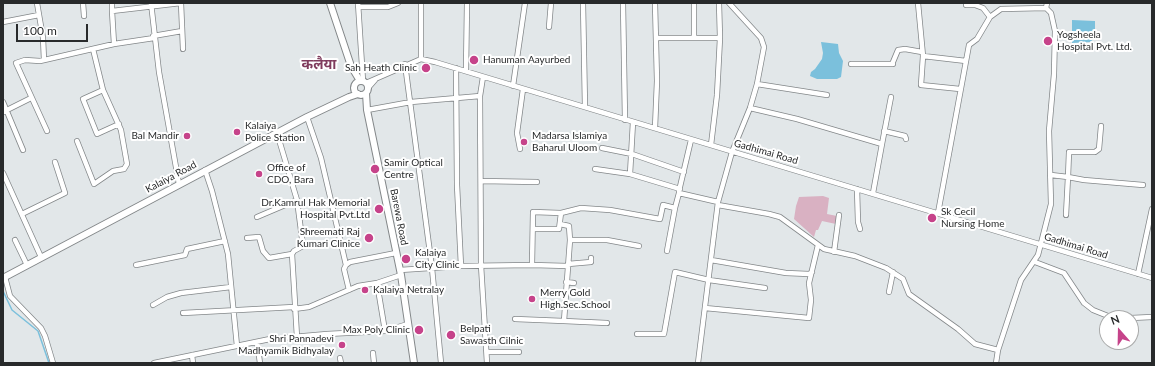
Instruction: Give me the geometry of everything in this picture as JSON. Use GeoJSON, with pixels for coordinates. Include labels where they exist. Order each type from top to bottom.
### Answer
{"type":"FeatureCollection","features":[{"type":"Feature","properties":{"kind":"main road","name":"Barewa Road"},"geometry":{"type":"LineString","coordinates":[[330,3],[352,66],[364,87],[367,110],[400,272],[414,363]]}},
{"type":"Feature","properties":{"kind":"main road"},"geometry":{"type":"LineString","coordinates":[[357,93],[364,87]]}},
{"type":"Feature","properties":{"kind":"main road"},"geometry":{"type":"LineString","coordinates":[[357,93],[364,87]]}},
{"type":"Feature","properties":{"kind":"main road","name":"Kalaiya Road"},"geometry":{"type":"LineString","coordinates":[[4,277],[205,170],[357,93]]}},
{"type":"Feature","properties":{"kind":"street"},"geometry":{"type":"LineString","coordinates":[[37,3],[43,38],[44,60]]}},
{"type":"Feature","properties":{"kind":"street"},"geometry":{"type":"LineString","coordinates":[[83,3],[84,16]]}},
{"type":"Feature","properties":{"kind":"street"},"geometry":{"type":"LineString","coordinates":[[112,3],[114,44]]}},
{"type":"Feature","properties":{"kind":"street"},"geometry":{"type":"LineString","coordinates":[[112,11],[152,5],[181,3],[183,50]]}},
{"type":"Feature","properties":{"kind":"street"},"geometry":{"type":"LineString","coordinates":[[398,3],[388,7],[358,5],[364,87],[405,64],[421,58],[422,3]]}},
{"type":"Feature","properties":{"kind":"street"},"geometry":{"type":"LineString","coordinates":[[466,71],[467,3]]}},
{"type":"Feature","properties":{"kind":"street"},"geometry":{"type":"LineString","coordinates":[[513,86],[525,3]]}},
{"type":"Feature","properties":{"kind":"street"},"geometry":{"type":"LineString","coordinates":[[549,27],[551,3]]}},
{"type":"Feature","properties":{"kind":"street"},"geometry":{"type":"LineString","coordinates":[[583,3],[586,107]]}},
{"type":"Feature","properties":{"kind":"street"},"geometry":{"type":"LineString","coordinates":[[623,3],[625,120]]}},
{"type":"Feature","properties":{"kind":"street"},"geometry":{"type":"LineString","coordinates":[[655,3],[657,81],[655,128]]}},
{"type":"Feature","properties":{"kind":"street"},"geometry":{"type":"LineString","coordinates":[[694,3],[694,38]]}},
{"type":"Feature","properties":{"kind":"street"},"geometry":{"type":"LineString","coordinates":[[710,144],[717,95],[720,38],[719,3]]}},
{"type":"Feature","properties":{"kind":"street"},"geometry":{"type":"LineString","coordinates":[[698,363],[718,204],[732,152],[750,108],[757,84],[764,47],[761,38],[729,3]]}},
{"type":"Feature","properties":{"kind":"street"},"geometry":{"type":"LineString","coordinates":[[918,3],[922,54],[920,68],[921,85],[960,89]]}},
{"type":"Feature","properties":{"kind":"street"},"geometry":{"type":"LineString","coordinates":[[982,8],[986,3]]}},
{"type":"Feature","properties":{"kind":"street"},"geometry":{"type":"LineString","coordinates":[[152,5],[154,37],[179,184]]}},
{"type":"Feature","properties":{"kind":"street"},"geometry":{"type":"LineString","coordinates":[[966,5],[975,5],[982,8],[990,18]]}},
{"type":"Feature","properties":{"kind":"street"},"geometry":{"type":"LineString","coordinates":[[938,213],[960,89],[970,45],[977,39],[990,18],[1001,9],[1046,6],[1051,13],[1056,32],[1049,131],[1051,204],[1041,245],[1035,262],[1020,280],[998,350],[996,363]]}},
{"type":"Feature","properties":{"kind":"street"},"geometry":{"type":"LineString","coordinates":[[3,22],[38,15]]}},
{"type":"Feature","properties":{"kind":"street"},"geometry":{"type":"LineString","coordinates":[[47,131],[16,63],[25,60],[44,60],[182,30]]}},
{"type":"Feature","properties":{"kind":"street"},"geometry":{"type":"LineString","coordinates":[[656,38],[720,38]]}},
{"type":"Feature","properties":{"kind":"street"},"geometry":{"type":"LineString","coordinates":[[77,141],[94,184],[113,171],[124,168],[127,164],[119,124],[103,90],[93,49]]}},
{"type":"Feature","properties":{"kind":"street"},"geometry":{"type":"LineString","coordinates":[[850,64],[893,63],[893,57],[898,50],[905,49],[922,54],[966,61]]}},
{"type":"Feature","properties":{"kind":"street","name":"Gadhimai Road"},"geometry":{"type":"LineString","coordinates":[[421,58],[1152,278]]}},
{"type":"Feature","properties":{"kind":"street"},"geometry":{"type":"LineString","coordinates":[[405,64],[432,268],[440,363]]}},
{"type":"Feature","properties":{"kind":"street"},"geometry":{"type":"LineString","coordinates":[[456,68],[455,98],[457,122],[457,185],[461,266]]}},
{"type":"Feature","properties":{"kind":"street"},"geometry":{"type":"LineString","coordinates":[[483,77],[480,96],[481,265],[488,363]]}},
{"type":"Feature","properties":{"kind":"street"},"geometry":{"type":"LineString","coordinates":[[757,84],[827,95]]}},
{"type":"Feature","properties":{"kind":"street"},"geometry":{"type":"LineString","coordinates":[[520,149],[517,133],[523,89]]}},
{"type":"Feature","properties":{"kind":"street"},"geometry":{"type":"LineString","coordinates":[[103,90],[83,99],[97,134],[119,124]]}},
{"type":"Feature","properties":{"kind":"street"},"geometry":{"type":"LineString","coordinates":[[367,110],[410,102],[480,96]]}},
{"type":"Feature","properties":{"kind":"street"},"geometry":{"type":"LineString","coordinates":[[872,193],[891,97]]}},
{"type":"Feature","properties":{"kind":"street"},"geometry":{"type":"LineString","coordinates":[[5,111],[31,98]]}},
{"type":"Feature","properties":{"kind":"street"},"geometry":{"type":"LineString","coordinates":[[3,102],[5,111],[23,150]]}},
{"type":"Feature","properties":{"kind":"street"},"geometry":{"type":"LineString","coordinates":[[750,108],[797,119],[882,144]]}},
{"type":"Feature","properties":{"kind":"street"},"geometry":{"type":"LineString","coordinates":[[307,117],[321,158],[346,265],[344,269],[349,290]]}},
{"type":"Feature","properties":{"kind":"street"},"geometry":{"type":"LineString","coordinates":[[630,174],[633,122]]}},
{"type":"Feature","properties":{"kind":"street"},"geometry":{"type":"LineString","coordinates":[[1066,215],[1069,152],[1095,152],[1099,149],[1101,126]]}},
{"type":"Feature","properties":{"kind":"street"},"geometry":{"type":"LineString","coordinates":[[884,131],[905,136],[906,139]]}},
{"type":"Feature","properties":{"kind":"street"},"geometry":{"type":"LineString","coordinates":[[247,238],[259,237],[263,251],[268,258],[292,254],[294,251],[303,246],[297,200],[277,133]]}},
{"type":"Feature","properties":{"kind":"street"},"geometry":{"type":"LineString","coordinates":[[667,251],[691,140]]}},
{"type":"Feature","properties":{"kind":"street"},"geometry":{"type":"LineString","coordinates":[[602,148],[632,154],[684,172]]}},
{"type":"Feature","properties":{"kind":"street"},"geometry":{"type":"LineString","coordinates":[[22,214],[65,193],[55,162]]}},
{"type":"Feature","properties":{"kind":"street"},"geometry":{"type":"LineString","coordinates":[[205,170],[212,191],[228,254],[237,346]]}},
{"type":"Feature","properties":{"kind":"street"},"geometry":{"type":"LineString","coordinates":[[595,170],[630,174],[718,204],[780,217],[818,246],[834,252],[860,258],[893,272],[903,279],[909,294],[958,329],[975,344],[998,350]]}},
{"type":"Feature","properties":{"kind":"street"},"geometry":{"type":"LineString","coordinates":[[3,172],[42,257]]}},
{"type":"Feature","properties":{"kind":"street"},"geometry":{"type":"LineString","coordinates":[[1051,176],[1144,185]]}},
{"type":"Feature","properties":{"kind":"street"},"geometry":{"type":"LineString","coordinates":[[481,180],[537,182]]}},
{"type":"Feature","properties":{"kind":"street"},"geometry":{"type":"LineString","coordinates":[[857,189],[858,222],[860,229]]}},
{"type":"Feature","properties":{"kind":"street"},"geometry":{"type":"LineString","coordinates":[[257,217],[297,200]]}},
{"type":"Feature","properties":{"kind":"street"},"geometry":{"type":"LineString","coordinates":[[532,265],[534,229],[533,212],[561,213],[581,208],[610,210],[660,219],[663,206],[676,208]]}},
{"type":"Feature","properties":{"kind":"street"},"geometry":{"type":"LineString","coordinates":[[1138,274],[1152,209]]}},
{"type":"Feature","properties":{"kind":"street"},"geometry":{"type":"LineString","coordinates":[[534,229],[559,229],[561,213]]}},
{"type":"Feature","properties":{"kind":"street"},"geometry":{"type":"LineString","coordinates":[[834,252],[839,215]]}},
{"type":"Feature","properties":{"kind":"street"},"geometry":{"type":"LineString","coordinates":[[560,224],[569,226],[570,240],[564,321]]}},
{"type":"Feature","properties":{"kind":"street"},"geometry":{"type":"LineString","coordinates":[[15,240],[27,265]]}},
{"type":"Feature","properties":{"kind":"street"},"geometry":{"type":"LineString","coordinates":[[570,240],[607,240],[639,246]]}},
{"type":"Feature","properties":{"kind":"street"},"geometry":{"type":"LineString","coordinates":[[136,265],[185,255],[187,249],[225,241]]}},
{"type":"Feature","properties":{"kind":"street"},"geometry":{"type":"LineString","coordinates":[[705,308],[809,318],[811,300],[810,284],[818,246]]}},
{"type":"Feature","properties":{"kind":"street"},"geometry":{"type":"LineString","coordinates":[[346,265],[350,262],[396,253]]}},
{"type":"Feature","properties":{"kind":"street"},"geometry":{"type":"LineString","coordinates":[[292,254],[294,308],[297,337]]}},
{"type":"Feature","properties":{"kind":"street"},"geometry":{"type":"LineString","coordinates":[[183,313],[309,307],[349,290],[377,283],[400,272],[432,268],[481,265],[568,265],[590,262],[591,258]]}},
{"type":"Feature","properties":{"kind":"street"},"geometry":{"type":"LineString","coordinates":[[711,260],[786,273],[809,274],[812,272]]}},
{"type":"Feature","properties":{"kind":"street"},"geometry":{"type":"LineString","coordinates":[[1035,262],[1064,273],[1084,303],[1099,312]]}},
{"type":"Feature","properties":{"kind":"street"},"geometry":{"type":"LineString","coordinates":[[637,334],[664,334],[666,310],[675,272],[709,280],[764,288]]}},
{"type":"Feature","properties":{"kind":"street"},"geometry":{"type":"LineString","coordinates":[[889,292],[893,272]]}},
{"type":"Feature","properties":{"kind":"street"},"geometry":{"type":"LineString","coordinates":[[4,277],[10,296],[41,328],[53,363]]}},
{"type":"Feature","properties":{"kind":"street"},"geometry":{"type":"LineString","coordinates":[[566,282],[574,283]]}},
{"type":"Feature","properties":{"kind":"street"},"geometry":{"type":"LineString","coordinates":[[377,283],[385,331]]}},
{"type":"Feature","properties":{"kind":"street"},"geometry":{"type":"LineString","coordinates":[[153,305],[167,297],[181,293],[231,287]]}},
{"type":"Feature","properties":{"kind":"street"},"geometry":{"type":"LineString","coordinates":[[1139,318],[1152,317]]}},
{"type":"Feature","properties":{"kind":"street"},"geometry":{"type":"LineString","coordinates":[[515,319],[607,323]]}},
{"type":"Feature","properties":{"kind":"street"},"geometry":{"type":"LineString","coordinates":[[154,363],[257,342],[297,337],[385,331],[408,324]]}},
{"type":"Feature","properties":{"kind":"street"},"geometry":{"type":"LineString","coordinates":[[257,342],[260,363]]}},
{"type":"Feature","properties":{"kind":"street"},"geometry":{"type":"LineString","coordinates":[[487,352],[519,352]]}},
{"type":"Feature","properties":{"kind":"street"},"geometry":{"type":"LineString","coordinates":[[373,353],[374,363]]}},
{"type":"Feature","properties":{"kind":"street"},"geometry":{"type":"LineString","coordinates":[[192,355],[193,363]]}},
{"type":"Feature","properties":{"kind":"shaded area"},"geometry":{"type":"Polygon","coordinates":[[[823,196],[829,198],[827,214],[837,216],[836,224],[822,221],[818,230],[816,230],[814,237],[794,219],[796,206],[799,197],[823,196]]]}},
{"type":"Feature","properties":{"kind":"water"},"geometry":{"type":"Polygon","coordinates":[[[1072,20],[1095,21],[1095,38],[1090,42],[1072,43],[1072,20]]]}},
{"type":"Feature","properties":{"kind":"water"},"geometry":{"type":"Polygon","coordinates":[[[821,42],[838,44],[839,53],[843,61],[841,77],[837,79],[817,79],[810,76],[811,72],[822,59],[823,53],[821,42]]]}},
{"type":"Feature","properties":{"kind":"waterway"},"geometry":{"type":"LineString","coordinates":[[3,291],[12,310],[38,331],[49,363]]}},
{"type":"Feature","properties":{"kind":"place","name":"Yogsheela Hospital Pvt. Ltd."},"geometry":{"type":"Point","coordinates":[1048,41]}},
{"type":"Feature","properties":{"kind":"place","name":"Hanuman Aayurbed"},"geometry":{"type":"Point","coordinates":[474,60]}},
{"type":"Feature","properties":{"kind":"place","name":"Sah Heath Clinic"},"geometry":{"type":"Point","coordinates":[426,68]}},
{"type":"Feature","properties":{"kind":"place","name":"Kalaiya Police Station"},"geometry":{"type":"Point","coordinates":[237,132]}},
{"type":"Feature","properties":{"kind":"place","name":"Bal Mandir"},"geometry":{"type":"Point","coordinates":[187,136]}},
{"type":"Feature","properties":{"kind":"place","name":"Madarsa Islamiya Baharul Uloom"},"geometry":{"type":"Point","coordinates":[524,142]}},
{"type":"Feature","properties":{"kind":"place","name":"Samir Optical Centre"},"geometry":{"type":"Point","coordinates":[375,169]}},
{"type":"Feature","properties":{"kind":"place","name":"Office of CDO, Bara"},"geometry":{"type":"Point","coordinates":[259,174]}},
{"type":"Feature","properties":{"kind":"place","name":"Dr.Kamrul Hak Memorial Hospital Pvt.Ltd"},"geometry":{"type":"Point","coordinates":[379,209]}},
{"type":"Feature","properties":{"kind":"place","name":"Sk Cecil Nursing Home"},"geometry":{"type":"Point","coordinates":[932,218]}},
{"type":"Feature","properties":{"kind":"place","name":"Shreemati Raj Kumari Clinice"},"geometry":{"type":"Point","coordinates":[369,238]}},
{"type":"Feature","properties":{"kind":"place","name":"Kalaiya City Clinic"},"geometry":{"type":"Point","coordinates":[406,259]}},
{"type":"Feature","properties":{"kind":"place","name":"Kalaiya Netralay"},"geometry":{"type":"Point","coordinates":[365,290]}},
{"type":"Feature","properties":{"kind":"place","name":"Merry Gold High.Sec.School"},"geometry":{"type":"Point","coordinates":[532,299]}},
{"type":"Feature","properties":{"kind":"place","name":"Max Poly Clinic"},"geometry":{"type":"Point","coordinates":[419,330]}},
{"type":"Feature","properties":{"kind":"place","name":"Belpati Sawasth Cilnic"},"geometry":{"type":"Point","coordinates":[451,335]}},
{"type":"Feature","properties":{"kind":"place","name":"Shri Pannadevi Madhyamik Bidhyalay"},"geometry":{"type":"Point","coordinates":[342,345]}},
{"type":"Feature","properties":{"kind":"district","name":"कलैया"},"geometry":{"type":"Point","coordinates":[319,64]}}]}
